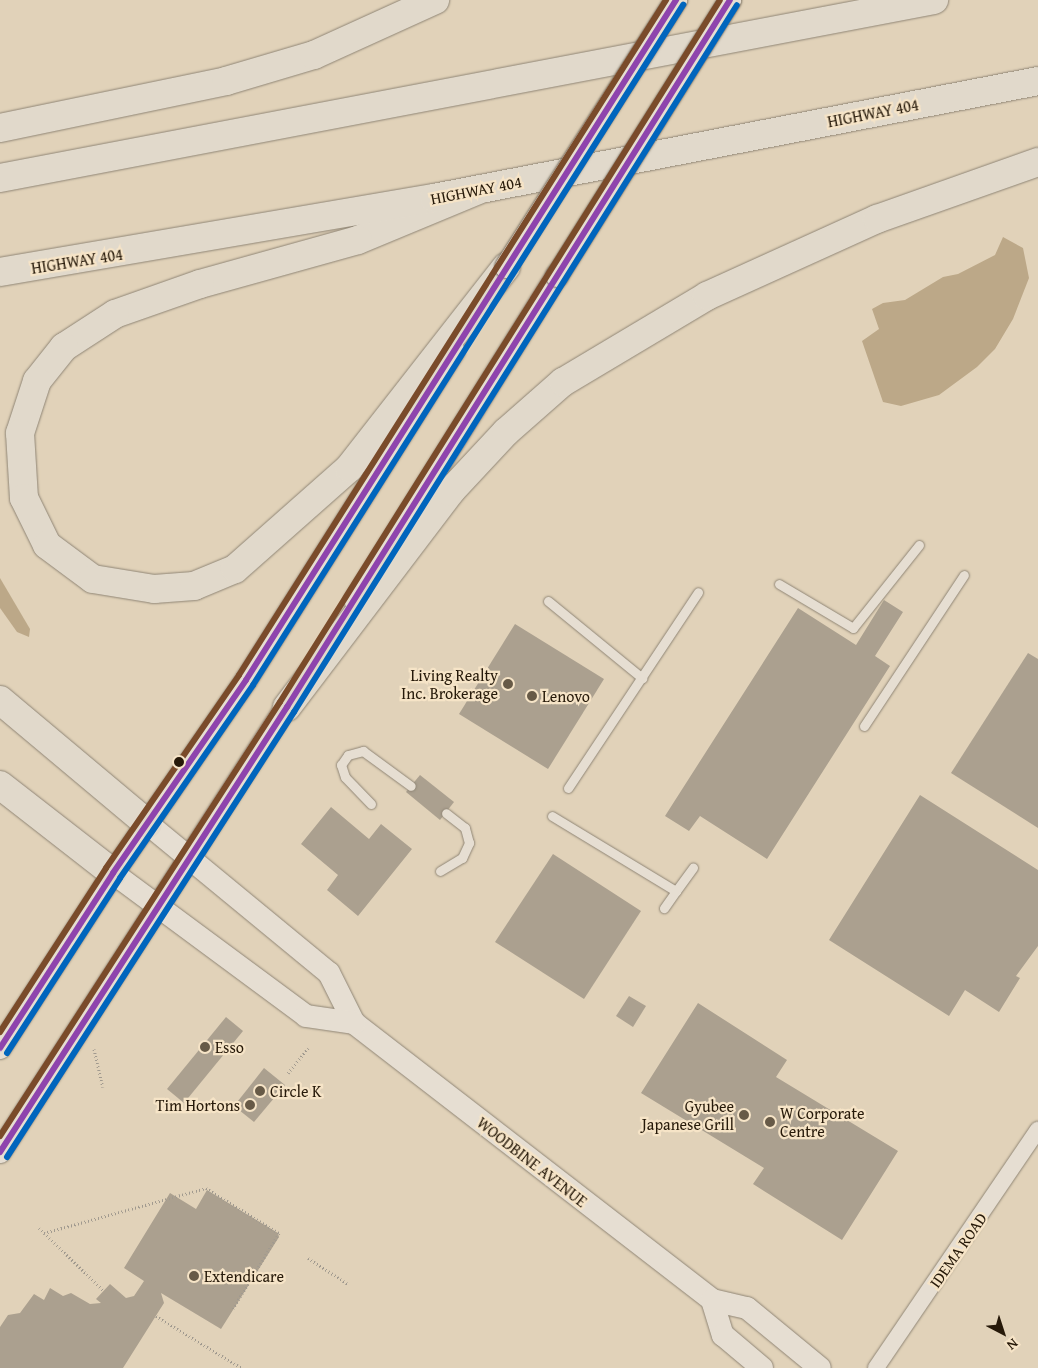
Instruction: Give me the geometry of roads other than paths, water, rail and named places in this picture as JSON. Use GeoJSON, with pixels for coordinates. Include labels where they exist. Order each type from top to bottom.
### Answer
{"type":"FeatureCollection","features":[{"type":"Feature","properties":{"kind":"highway"},"geometry":{"type":"LineString","coordinates":[[0,128],[235,78],[314,55],[435,0]]}},
{"type":"Feature","properties":{"kind":"highway"},"geometry":{"type":"LineString","coordinates":[[763,34],[850,0]]}},
{"type":"Feature","properties":{"kind":"highway"},"geometry":{"type":"LineString","coordinates":[[0,178],[934,0]]}},
{"type":"Feature","properties":{"kind":"highway","name":"HIGHWAY 404"},"geometry":{"type":"LineString","coordinates":[[0,272],[481,189],[1038,81]]}},
{"type":"Feature","properties":{"kind":"highway"},"geometry":{"type":"LineString","coordinates":[[287,707],[450,492],[506,432],[563,382],[707,296],[877,219],[1038,162]]}},
{"type":"Feature","properties":{"kind":"highway"},"geometry":{"type":"LineString","coordinates":[[481,189],[358,240],[200,284],[115,314],[64,347],[37,381],[20,433],[24,498],[47,545],[93,579],[154,588],[194,586],[235,569],[349,468],[506,267]]}},
{"type":"Feature","properties":{"kind":"highway"},"geometry":{"type":"LineString","coordinates":[[0,700],[148,824]]}},
{"type":"Feature","properties":{"kind":"highway"},"geometry":{"type":"LineString","coordinates":[[0,785],[113,873]]}},
{"type":"Feature","properties":{"kind":"main road"},"geometry":{"type":"LineString","coordinates":[[0,1048],[113,873],[282,624],[676,0]]}},
{"type":"Feature","properties":{"kind":"main road"},"geometry":{"type":"LineString","coordinates":[[0,1152],[287,707],[730,0]]}},
{"type":"Feature","properties":{"kind":"main road","name":"WOODBINE AVENUE"},"geometry":{"type":"LineString","coordinates":[[148,824],[329,973],[354,1023],[712,1300],[747,1308],[820,1368]]}},
{"type":"Feature","properties":{"kind":"main road","name":"WOODBINE AVENUE"},"geometry":{"type":"LineString","coordinates":[[113,873],[306,1016],[354,1023]]}},
{"type":"Feature","properties":{"kind":"main road"},"geometry":{"type":"LineString","coordinates":[[712,1300],[723,1335],[762,1368]]}},
{"type":"Feature","properties":{"kind":"street","name":"IDEMA ROAD"},"geometry":{"type":"LineString","coordinates":[[876,1368],[1038,1130]]}},
{"type":"Feature","properties":{"kind":"lane"},"geometry":{"type":"LineString","coordinates":[[779,584],[853,628],[919,545]]}},
{"type":"Feature","properties":{"kind":"lane"},"geometry":{"type":"LineString","coordinates":[[864,726],[964,575]]}},
{"type":"Feature","properties":{"kind":"lane"},"geometry":{"type":"LineString","coordinates":[[568,788],[698,592]]}},
{"type":"Feature","properties":{"kind":"lane"},"geometry":{"type":"LineString","coordinates":[[548,601],[642,678]]}},
{"type":"Feature","properties":{"kind":"lane"},"geometry":{"type":"LineString","coordinates":[[371,804],[344,777],[341,765],[348,755],[363,751],[411,786]]}},
{"type":"Feature","properties":{"kind":"lane"},"geometry":{"type":"LineString","coordinates":[[440,871],[462,858],[470,843],[465,828],[446,813]]}},
{"type":"Feature","properties":{"kind":"lane"},"geometry":{"type":"LineString","coordinates":[[552,816],[676,891]]}},
{"type":"Feature","properties":{"kind":"lane"},"geometry":{"type":"LineString","coordinates":[[664,908],[693,868]]}},
{"type":"Feature","properties":{"kind":"place","name":"Living Realty Inc. Brokerage"},"geometry":{"type":"Point","coordinates":[508,684]}},
{"type":"Feature","properties":{"kind":"place","name":"Lenovo"},"geometry":{"type":"Point","coordinates":[532,696]}},
{"type":"Feature","properties":{"kind":"place","name":"Esso"},"geometry":{"type":"Point","coordinates":[205,1047]}},
{"type":"Feature","properties":{"kind":"place","name":"Circle K"},"geometry":{"type":"Point","coordinates":[260,1091]}},
{"type":"Feature","properties":{"kind":"place","name":"Tim Hortons"},"geometry":{"type":"Point","coordinates":[250,1105]}},
{"type":"Feature","properties":{"kind":"place","name":"Gyubee Japanese Grill"},"geometry":{"type":"Point","coordinates":[744,1115]}},
{"type":"Feature","properties":{"kind":"place","name":"W Corporate Centre"},"geometry":{"type":"Point","coordinates":[770,1122]}},
{"type":"Feature","properties":{"kind":"place","name":"Extendicare"},"geometry":{"type":"Point","coordinates":[194,1276]}}]}
